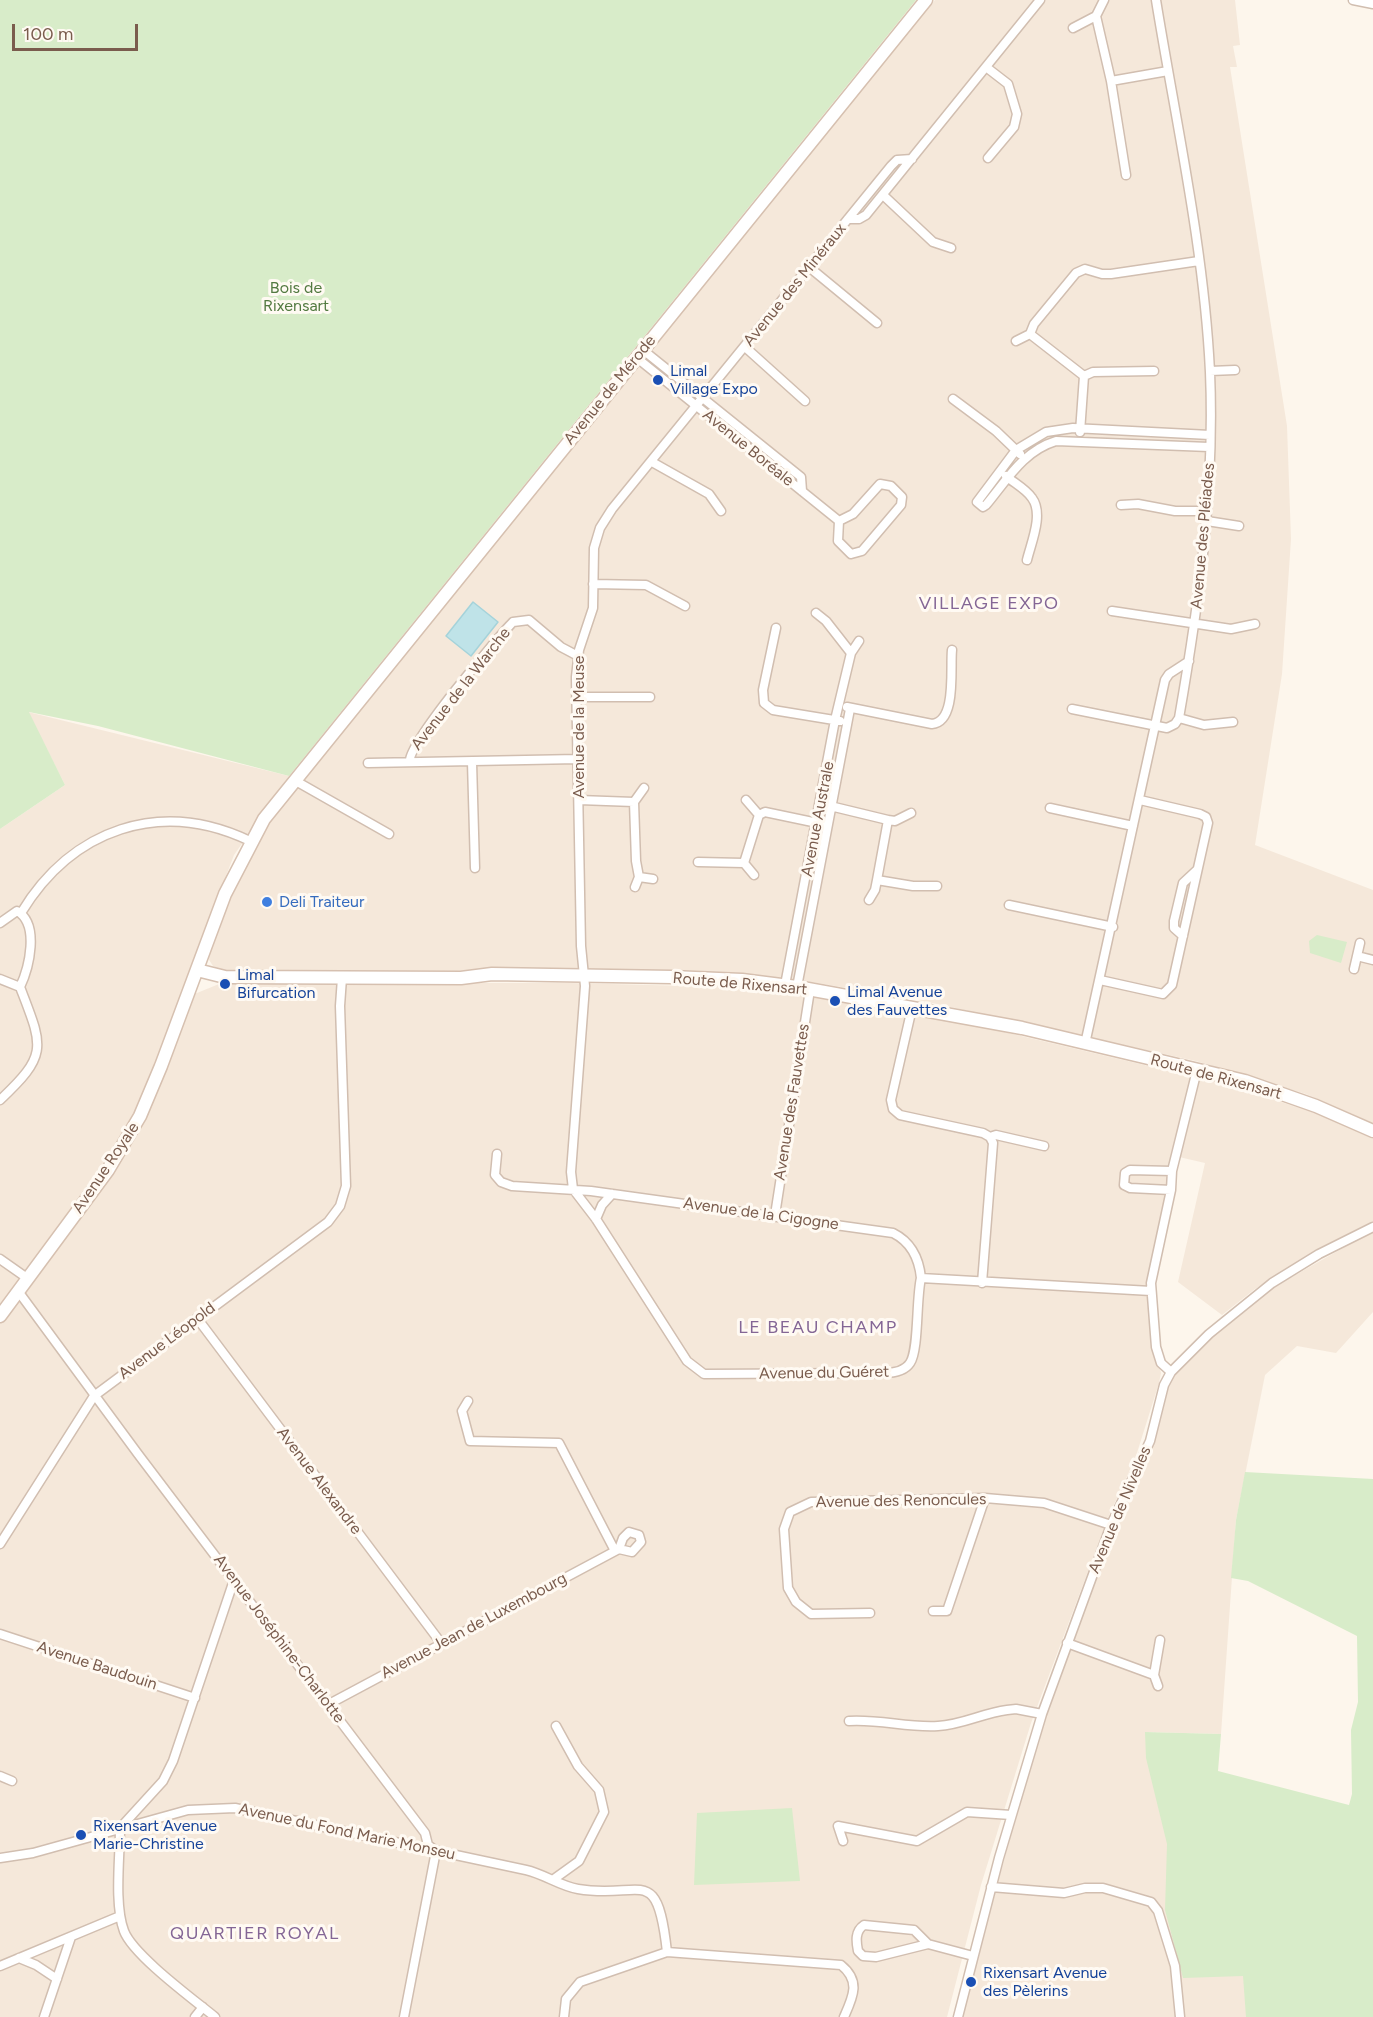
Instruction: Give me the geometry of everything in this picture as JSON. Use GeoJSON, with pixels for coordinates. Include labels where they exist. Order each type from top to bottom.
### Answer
{"type":"FeatureCollection","features":[{"type":"Feature","properties":{"kind":"street","name":"Avenue de Mérode"},"geometry":{"type":"LineString","coordinates":[[197,970],[225,894],[250,841],[294,780],[927,0]]}},
{"type":"Feature","properties":{"kind":"street","name":"Avenue des Minéraux"},"geometry":{"type":"LineString","coordinates":[[848,219],[862,218],[883,195],[1040,0]]}},
{"type":"Feature","properties":{"kind":"street"},"geometry":{"type":"LineString","coordinates":[[1073,28],[1096,16],[1104,0]]}},
{"type":"Feature","properties":{"kind":"street","name":"Avenue des Pléiades"},"geometry":{"type":"LineString","coordinates":[[1156,0],[1199,261],[1210,371],[1208,521],[1195,623],[1179,718]]}},
{"type":"Feature","properties":{"kind":"street"},"geometry":{"type":"LineString","coordinates":[[1353,0],[1373,4]]}},
{"type":"Feature","properties":{"kind":"street"},"geometry":{"type":"LineString","coordinates":[[1096,16],[1111,81],[1126,175]]}},
{"type":"Feature","properties":{"kind":"street"},"geometry":{"type":"LineString","coordinates":[[986,67],[1008,84],[1017,114],[1014,127],[988,158]]}},
{"type":"Feature","properties":{"kind":"street"},"geometry":{"type":"LineString","coordinates":[[1111,81],[1167,71]]}},
{"type":"Feature","properties":{"kind":"street","name":"Avenue des Minéraux"},"geometry":{"type":"LineString","coordinates":[[696,406],[894,162],[912,159]]}},
{"type":"Feature","properties":{"kind":"street"},"geometry":{"type":"LineString","coordinates":[[883,195],[933,242],[951,248]]}},
{"type":"Feature","properties":{"kind":"street"},"geometry":{"type":"LineString","coordinates":[[1016,341],[1030,334],[1034,324],[1076,273],[1085,269],[1111,274],[1199,261]]}},
{"type":"Feature","properties":{"kind":"street"},"geometry":{"type":"LineString","coordinates":[[809,267],[877,323]]}},
{"type":"Feature","properties":{"kind":"street"},"geometry":{"type":"LineString","coordinates":[[1030,334],[1084,376]]}},
{"type":"Feature","properties":{"kind":"street"},"geometry":{"type":"LineString","coordinates":[[745,347],[805,401]]}},
{"type":"Feature","properties":{"kind":"street","name":"Avenue Boréale"},"geometry":{"type":"LineString","coordinates":[[640,354],[703,398],[801,477],[802,491]]}},
{"type":"Feature","properties":{"kind":"street","name":"Avenue Boréale"},"geometry":{"type":"LineString","coordinates":[[640,354],[696,406],[802,491]]}},
{"type":"Feature","properties":{"kind":"street"},"geometry":{"type":"LineString","coordinates":[[1210,371],[1235,370]]}},
{"type":"Feature","properties":{"kind":"street"},"geometry":{"type":"LineString","coordinates":[[1084,376],[1093,372],[1154,372]]}},
{"type":"Feature","properties":{"kind":"street"},"geometry":{"type":"LineString","coordinates":[[1079,441],[1084,376]]}},
{"type":"Feature","properties":{"kind":"street"},"geometry":{"type":"LineString","coordinates":[[953,399],[1024,459]]}},
{"type":"Feature","properties":{"kind":"street","name":"Avenue de la Meuse"},"geometry":{"type":"LineString","coordinates":[[582,976],[578,656],[592,615],[594,548],[600,528],[696,406]]}},
{"type":"Feature","properties":{"kind":"street"},"geometry":{"type":"LineString","coordinates":[[1209,447],[1079,441],[1050,443],[1024,459],[986,505],[979,506],[979,497],[1016,450],[1041,434],[1080,429],[1210,435]]}},
{"type":"Feature","properties":{"kind":"street"},"geometry":{"type":"LineString","coordinates":[[652,462],[709,494],[721,511]]}},
{"type":"Feature","properties":{"kind":"street"},"geometry":{"type":"LineString","coordinates":[[1000,470],[1031,496],[1036,505],[1037,516],[1028,560]]}},
{"type":"Feature","properties":{"kind":"street"},"geometry":{"type":"LineString","coordinates":[[880,484],[891,486],[902,497],[901,505],[858,554],[853,555],[839,543],[837,535],[839,521],[853,514],[880,484]]}},
{"type":"Feature","properties":{"kind":"street"},"geometry":{"type":"LineString","coordinates":[[802,491],[839,521]]}},
{"type":"Feature","properties":{"kind":"street"},"geometry":{"type":"LineString","coordinates":[[1121,505],[1138,504],[1175,511],[1207,511]]}},
{"type":"Feature","properties":{"kind":"street"},"geometry":{"type":"LineString","coordinates":[[1208,521],[1239,526]]}},
{"type":"Feature","properties":{"kind":"street"},"geometry":{"type":"LineString","coordinates":[[593,584],[646,585],[685,606]]}},
{"type":"Feature","properties":{"kind":"street"},"geometry":{"type":"LineString","coordinates":[[1112,611],[1231,629],[1255,624]]}},
{"type":"Feature","properties":{"kind":"street"},"geometry":{"type":"LineString","coordinates":[[816,613],[826,621],[851,653]]}},
{"type":"Feature","properties":{"kind":"street","name":"Avenue de la Warche"},"geometry":{"type":"LineString","coordinates":[[410,761],[409,756],[417,740],[513,622],[529,621],[561,647],[578,656]]}},
{"type":"Feature","properties":{"kind":"street"},"geometry":{"type":"LineString","coordinates":[[776,628],[763,690],[764,703],[774,710],[846,722]]}},
{"type":"Feature","properties":{"kind":"street","name":"Avenue Australe"},"geometry":{"type":"LineString","coordinates":[[797,987],[816,822],[839,702],[851,653],[859,641]]}},
{"type":"Feature","properties":{"kind":"street"},"geometry":{"type":"LineString","coordinates":[[839,702],[850,709],[932,724],[939,722],[946,714],[950,697],[953,676],[952,651]]}},
{"type":"Feature","properties":{"kind":"street"},"geometry":{"type":"LineString","coordinates":[[1085,1044],[1113,927],[1166,680],[1175,669],[1189,661]]}},
{"type":"Feature","properties":{"kind":"street"},"geometry":{"type":"LineString","coordinates":[[577,697],[650,697]]}},
{"type":"Feature","properties":{"kind":"street","name":"Avenue Australe"},"geometry":{"type":"LineString","coordinates":[[797,987],[850,709]]}},
{"type":"Feature","properties":{"kind":"street"},"geometry":{"type":"LineString","coordinates":[[1072,709],[1167,728],[1175,724],[1179,718],[1204,724],[1233,722]]}},
{"type":"Feature","properties":{"kind":"street","name":"Avenue de la Warche"},"geometry":{"type":"LineString","coordinates":[[368,763],[578,759]]}},
{"type":"Feature","properties":{"kind":"street"},"geometry":{"type":"LineString","coordinates":[[472,762],[475,868]]}},
{"type":"Feature","properties":{"kind":"street"},"geometry":{"type":"LineString","coordinates":[[294,780],[388,834]]}},
{"type":"Feature","properties":{"kind":"street"},"geometry":{"type":"LineString","coordinates":[[635,887],[639,877],[636,861],[634,802],[644,788]]}},
{"type":"Feature","properties":{"kind":"street"},"geometry":{"type":"LineString","coordinates":[[579,800],[634,802]]}},
{"type":"Feature","properties":{"kind":"street"},"geometry":{"type":"LineString","coordinates":[[746,800],[759,815]]}},
{"type":"Feature","properties":{"kind":"street"},"geometry":{"type":"LineString","coordinates":[[1100,980],[1163,994],[1168,992],[1208,824],[1206,817],[1140,800]]}},
{"type":"Feature","properties":{"kind":"street"},"geometry":{"type":"LineString","coordinates":[[820,804],[895,821],[911,813]]}},
{"type":"Feature","properties":{"kind":"street"},"geometry":{"type":"LineString","coordinates":[[1050,808],[1133,826]]}},
{"type":"Feature","properties":{"kind":"street"},"geometry":{"type":"LineString","coordinates":[[744,863],[759,815],[765,812],[828,825]]}},
{"type":"Feature","properties":{"kind":"street"},"geometry":{"type":"LineString","coordinates":[[869,900],[875,890],[888,820]]}},
{"type":"Feature","properties":{"kind":"street"},"geometry":{"type":"LineString","coordinates":[[21,913],[33,893],[59,863],[88,844],[127,827],[156,822],[187,823],[236,834],[250,841]]}},
{"type":"Feature","properties":{"kind":"street"},"geometry":{"type":"LineString","coordinates":[[698,862],[744,863],[754,875]]}},
{"type":"Feature","properties":{"kind":"street"},"geometry":{"type":"LineString","coordinates":[[639,877],[653,879]]}},
{"type":"Feature","properties":{"kind":"street"},"geometry":{"type":"LineString","coordinates":[[877,880],[913,886],[937,886]]}},
{"type":"Feature","properties":{"kind":"street"},"geometry":{"type":"LineString","coordinates":[[1009,905],[1113,927]]}},
{"type":"Feature","properties":{"kind":"street"},"geometry":{"type":"LineString","coordinates":[[0,923],[17,911],[28,921],[30,935],[20,987],[36,1029],[38,1049],[32,1069],[0,1100]]}},
{"type":"Feature","properties":{"kind":"street"},"geometry":{"type":"LineString","coordinates":[[1354,969],[1360,943]]}},
{"type":"Feature","properties":{"kind":"street"},"geometry":{"type":"LineString","coordinates":[[1358,956],[1373,960]]}},
{"type":"Feature","properties":{"kind":"street","name":"Route de Rixensart"},"geometry":{"type":"LineString","coordinates":[[197,970],[225,977],[461,978],[492,974],[701,978],[797,987],[1022,1028],[1197,1070],[1285,1094],[1373,1131]]}},
{"type":"Feature","properties":{"kind":"street","name":"Avenue Royale"},"geometry":{"type":"LineString","coordinates":[[0,1316],[108,1170],[140,1116],[197,970]]}},
{"type":"Feature","properties":{"kind":"street"},"geometry":{"type":"LineString","coordinates":[[573,1189],[570,1172],[585,986],[582,976]]}},
{"type":"Feature","properties":{"kind":"street","name":"Avenue Léopold"},"geometry":{"type":"LineString","coordinates":[[0,1544],[94,1396],[327,1222],[344,1198],[346,1186],[340,1006],[342,978]]}},
{"type":"Feature","properties":{"kind":"street"},"geometry":{"type":"LineString","coordinates":[[0,979],[20,987]]}},
{"type":"Feature","properties":{"kind":"street","name":"Avenue des Fauvettes"},"geometry":{"type":"LineString","coordinates":[[775,1215],[797,987]]}},
{"type":"Feature","properties":{"kind":"street"},"geometry":{"type":"LineString","coordinates":[[912,1008],[891,1100],[893,1109],[900,1114],[983,1133],[990,1137],[993,1143],[982,1283]]}},
{"type":"Feature","properties":{"kind":"street"},"geometry":{"type":"LineString","coordinates":[[1171,1372],[1161,1363],[1156,1347],[1151,1291],[1171,1190],[1172,1171],[1197,1070]]}},
{"type":"Feature","properties":{"kind":"street"},"geometry":{"type":"LineString","coordinates":[[990,1137],[996,1135],[1044,1146]]}},
{"type":"Feature","properties":{"kind":"street","name":"Avenue de la Cigogne"},"geometry":{"type":"LineString","coordinates":[[497,1154],[495,1175],[501,1182],[512,1186],[554,1190],[573,1189],[775,1215],[892,1233],[911,1248],[918,1261],[921,1278]]}},
{"type":"Feature","properties":{"kind":"street"},"geometry":{"type":"LineString","coordinates":[[1171,1190],[1130,1188],[1124,1185],[1125,1173],[1130,1170],[1172,1171]]}},
{"type":"Feature","properties":{"kind":"street","name":"Avenue du Guéret"},"geometry":{"type":"LineString","coordinates":[[573,1189],[596,1219],[687,1361],[693,1368],[704,1374],[902,1371],[910,1363],[914,1352],[917,1294],[921,1278]]}},
{"type":"Feature","properties":{"kind":"street"},"geometry":{"type":"LineString","coordinates":[[596,1219],[602,1205],[612,1194]]}},
{"type":"Feature","properties":{"kind":"street","name":"Avenue de Nivelles"},"geometry":{"type":"LineString","coordinates":[[958,2017],[991,1887],[1042,1714],[1111,1525],[1150,1441],[1164,1385],[1171,1372],[1209,1334],[1272,1283],[1319,1254],[1373,1227]]}},
{"type":"Feature","properties":{"kind":"street"},"geometry":{"type":"LineString","coordinates":[[0,1260],[27,1278]]}},
{"type":"Feature","properties":{"kind":"street"},"geometry":{"type":"LineString","coordinates":[[921,1278],[1151,1291]]}},
{"type":"Feature","properties":{"kind":"street","name":"Avenue Joséphine-Charlotte"},"geometry":{"type":"LineString","coordinates":[[18,1291],[94,1396],[425,1833],[428,1845],[436,1851]]}},
{"type":"Feature","properties":{"kind":"street","name":"Avenue Alexandre"},"geometry":{"type":"LineString","coordinates":[[197,1318],[441,1643]]}},
{"type":"Feature","properties":{"kind":"street","name":"Avenue Jean de Luxembourg"},"geometry":{"type":"LineString","coordinates":[[329,1704],[617,1550],[559,1443],[470,1441],[462,1411],[468,1401]]}},
{"type":"Feature","properties":{"kind":"street"},"geometry":{"type":"LineString","coordinates":[[933,1611],[947,1611],[985,1497]]}},
{"type":"Feature","properties":{"kind":"street","name":"Avenue des Renoncules"},"geometry":{"type":"LineString","coordinates":[[870,1613],[811,1614],[796,1602],[788,1588],[784,1529],[790,1512],[811,1502],[985,1497],[1044,1503],[1111,1525]]}},
{"type":"Feature","properties":{"kind":"street"},"geometry":{"type":"LineString","coordinates":[[215,2017],[131,1943],[123,1930],[120,1916],[120,1829],[163,1781],[173,1761],[234,1580]]}},
{"type":"Feature","properties":{"kind":"street","name":"Avenue Baudouin"},"geometry":{"type":"LineString","coordinates":[[0,1634],[195,1698]]}},
{"type":"Feature","properties":{"kind":"street"},"geometry":{"type":"LineString","coordinates":[[1158,1686],[1154,1675],[1160,1640]]}},
{"type":"Feature","properties":{"kind":"street"},"geometry":{"type":"LineString","coordinates":[[1067,1643],[1154,1675]]}},
{"type":"Feature","properties":{"kind":"street"},"geometry":{"type":"LineString","coordinates":[[849,1721],[887,1721],[904,1725],[935,1726],[949,1725],[1007,1710],[1042,1714]]}},
{"type":"Feature","properties":{"kind":"street"},"geometry":{"type":"LineString","coordinates":[[554,1879],[579,1861],[604,1812],[599,1790],[578,1766],[556,1726]]}},
{"type":"Feature","properties":{"kind":"street"},"geometry":{"type":"LineString","coordinates":[[0,1776],[12,1781]]}},
{"type":"Feature","properties":{"kind":"street","name":"Avenue du Fond Marie Monseu"},"geometry":{"type":"LineString","coordinates":[[0,1858],[33,1853],[193,1809],[235,1808],[526,1870],[578,1889],[643,1889],[657,1900],[667,1952]]}},
{"type":"Feature","properties":{"kind":"street"},"geometry":{"type":"LineString","coordinates":[[843,1841],[838,1826],[917,1841],[967,1812],[1011,1815]]}},
{"type":"Feature","properties":{"kind":"street"},"geometry":{"type":"LineString","coordinates":[[404,2017],[436,1851]]}},
{"type":"Feature","properties":{"kind":"street"},"geometry":{"type":"LineString","coordinates":[[991,1887],[1064,1893],[1085,1888],[1103,1888],[1151,1902],[1158,1911],[1172,1954],[1179,1993],[1180,2017]]}},
{"type":"Feature","properties":{"kind":"street"},"geometry":{"type":"LineString","coordinates":[[0,1966],[120,1916]]}},
{"type":"Feature","properties":{"kind":"street"},"geometry":{"type":"LineString","coordinates":[[928,1944],[914,1930],[908,1928],[868,1925],[857,1932],[858,1951],[868,1958],[928,1944],[973,1956]]}},
{"type":"Feature","properties":{"kind":"street"},"geometry":{"type":"LineString","coordinates":[[44,2017],[71,1936]]}},
{"type":"Feature","properties":{"kind":"street"},"geometry":{"type":"LineString","coordinates":[[564,2017],[566,2000],[580,1982],[667,1952],[841,1965],[848,1971],[855,1991],[844,2017]]}},
{"type":"Feature","properties":{"kind":"street"},"geometry":{"type":"LineString","coordinates":[[19,1958],[36,1965],[57,1979]]}},
{"type":"Feature","properties":{"kind":"street"},"geometry":{"type":"LineString","coordinates":[[195,2017],[203,2007]]}},
{"type":"Feature","properties":{"kind":"shaded area"},"geometry":{"type":"Polygon","coordinates":[[[935,0],[1235,0],[1240,45],[1233,46],[1237,67],[1230,67],[1287,426],[1291,539],[1282,674],[1255,845],[1373,890],[1373,1123],[1306,1094],[1196,1061],[914,999],[811,982],[739,974],[636,971],[225,973],[213,966],[206,955],[230,893],[267,824],[935,0]]]}},
{"type":"Feature","properties":{"kind":"shaded area"},"geometry":{"type":"Polygon","coordinates":[[[28,712],[289,776],[234,855],[182,991],[197,993],[219,984],[244,983],[570,983],[729,987],[799,993],[983,1027],[1191,1076],[1168,1169],[1167,1193],[1147,1285],[1152,1341],[1161,1373],[1159,1383],[1135,1459],[1110,1513],[1031,1723],[981,1885],[947,2017],[0,2017],[0,829],[65,785],[28,712]]]}},
{"type":"Feature","properties":{"kind":"shaded area"},"geometry":{"type":"Polygon","coordinates":[[[1206,1077],[1320,1115],[1373,1139],[1373,1224],[1343,1237],[1255,1289],[1222,1315],[1178,1282],[1205,1163],[1179,1157],[1199,1080],[1206,1077]]]}},
{"type":"Feature","properties":{"kind":"shaded area"},"geometry":{"type":"Polygon","coordinates":[[[1373,1231],[1373,1312],[1336,1353],[1297,1346],[1265,1375],[1236,1520],[1221,1734],[1145,1732],[1351,2017],[961,2017],[1038,1737],[1114,1527],[1149,1455],[1171,1379],[1229,1320],[1276,1286],[1373,1231]]]}},
{"type":"Feature","properties":{"kind":"green space","name":"Bois de Rixensart"},"geometry":{"type":"Polygon","coordinates":[[[0,0],[916,0],[289,776],[98,726],[29,712],[65,785],[0,829],[0,0]]]}},
{"type":"Feature","properties":{"kind":"green space"},"geometry":{"type":"Polygon","coordinates":[[[1317,935],[1347,942],[1341,963],[1310,953],[1309,941],[1317,935]]]}},
{"type":"Feature","properties":{"kind":"green space"},"geometry":{"type":"Polygon","coordinates":[[[1245,1472],[1373,1479],[1373,2017],[1246,2017],[1243,1976],[1183,1978],[1165,1910],[1167,1844],[1146,1758],[1145,1732],[1221,1734],[1218,1771],[1349,1805],[1352,1794],[1351,1730],[1358,1702],[1357,1636],[1248,1581],[1231,1578],[1236,1520],[1245,1472]]]}},
{"type":"Feature","properties":{"kind":"green space"},"geometry":{"type":"Polygon","coordinates":[[[792,1808],[800,1881],[694,1885],[697,1813],[792,1808]]]}},
{"type":"Feature","properties":{"kind":"water"},"geometry":{"type":"Polygon","coordinates":[[[473,602],[498,622],[471,656],[446,636],[473,602]]]}},
{"type":"Feature","properties":{"kind":"place","name":"Limal Village Expo"},"geometry":{"type":"Point","coordinates":[658,380]}},
{"type":"Feature","properties":{"kind":"place","name":"Deli Traiteur"},"geometry":{"type":"Point","coordinates":[267,902]}},
{"type":"Feature","properties":{"kind":"place","name":"Limal Bifurcation"},"geometry":{"type":"Point","coordinates":[225,984]}},
{"type":"Feature","properties":{"kind":"place","name":"Limal Avenue des Fauvettes"},"geometry":{"type":"Point","coordinates":[835,1001]}},
{"type":"Feature","properties":{"kind":"place","name":"Rixensart Avenue Marie-Christine"},"geometry":{"type":"Point","coordinates":[81,1835]}},
{"type":"Feature","properties":{"kind":"place","name":"Rixensart Avenue des Pèlerins"},"geometry":{"type":"Point","coordinates":[971,1982]}},
{"type":"Feature","properties":{"kind":"district","name":"VILLAGE EXPO"},"geometry":{"type":"Point","coordinates":[989,604]}},
{"type":"Feature","properties":{"kind":"district","name":"LE BEAU CHAMP"},"geometry":{"type":"Point","coordinates":[818,1328]}},
{"type":"Feature","properties":{"kind":"district","name":"QUARTIER ROYAL"},"geometry":{"type":"Point","coordinates":[255,1934]}}]}
